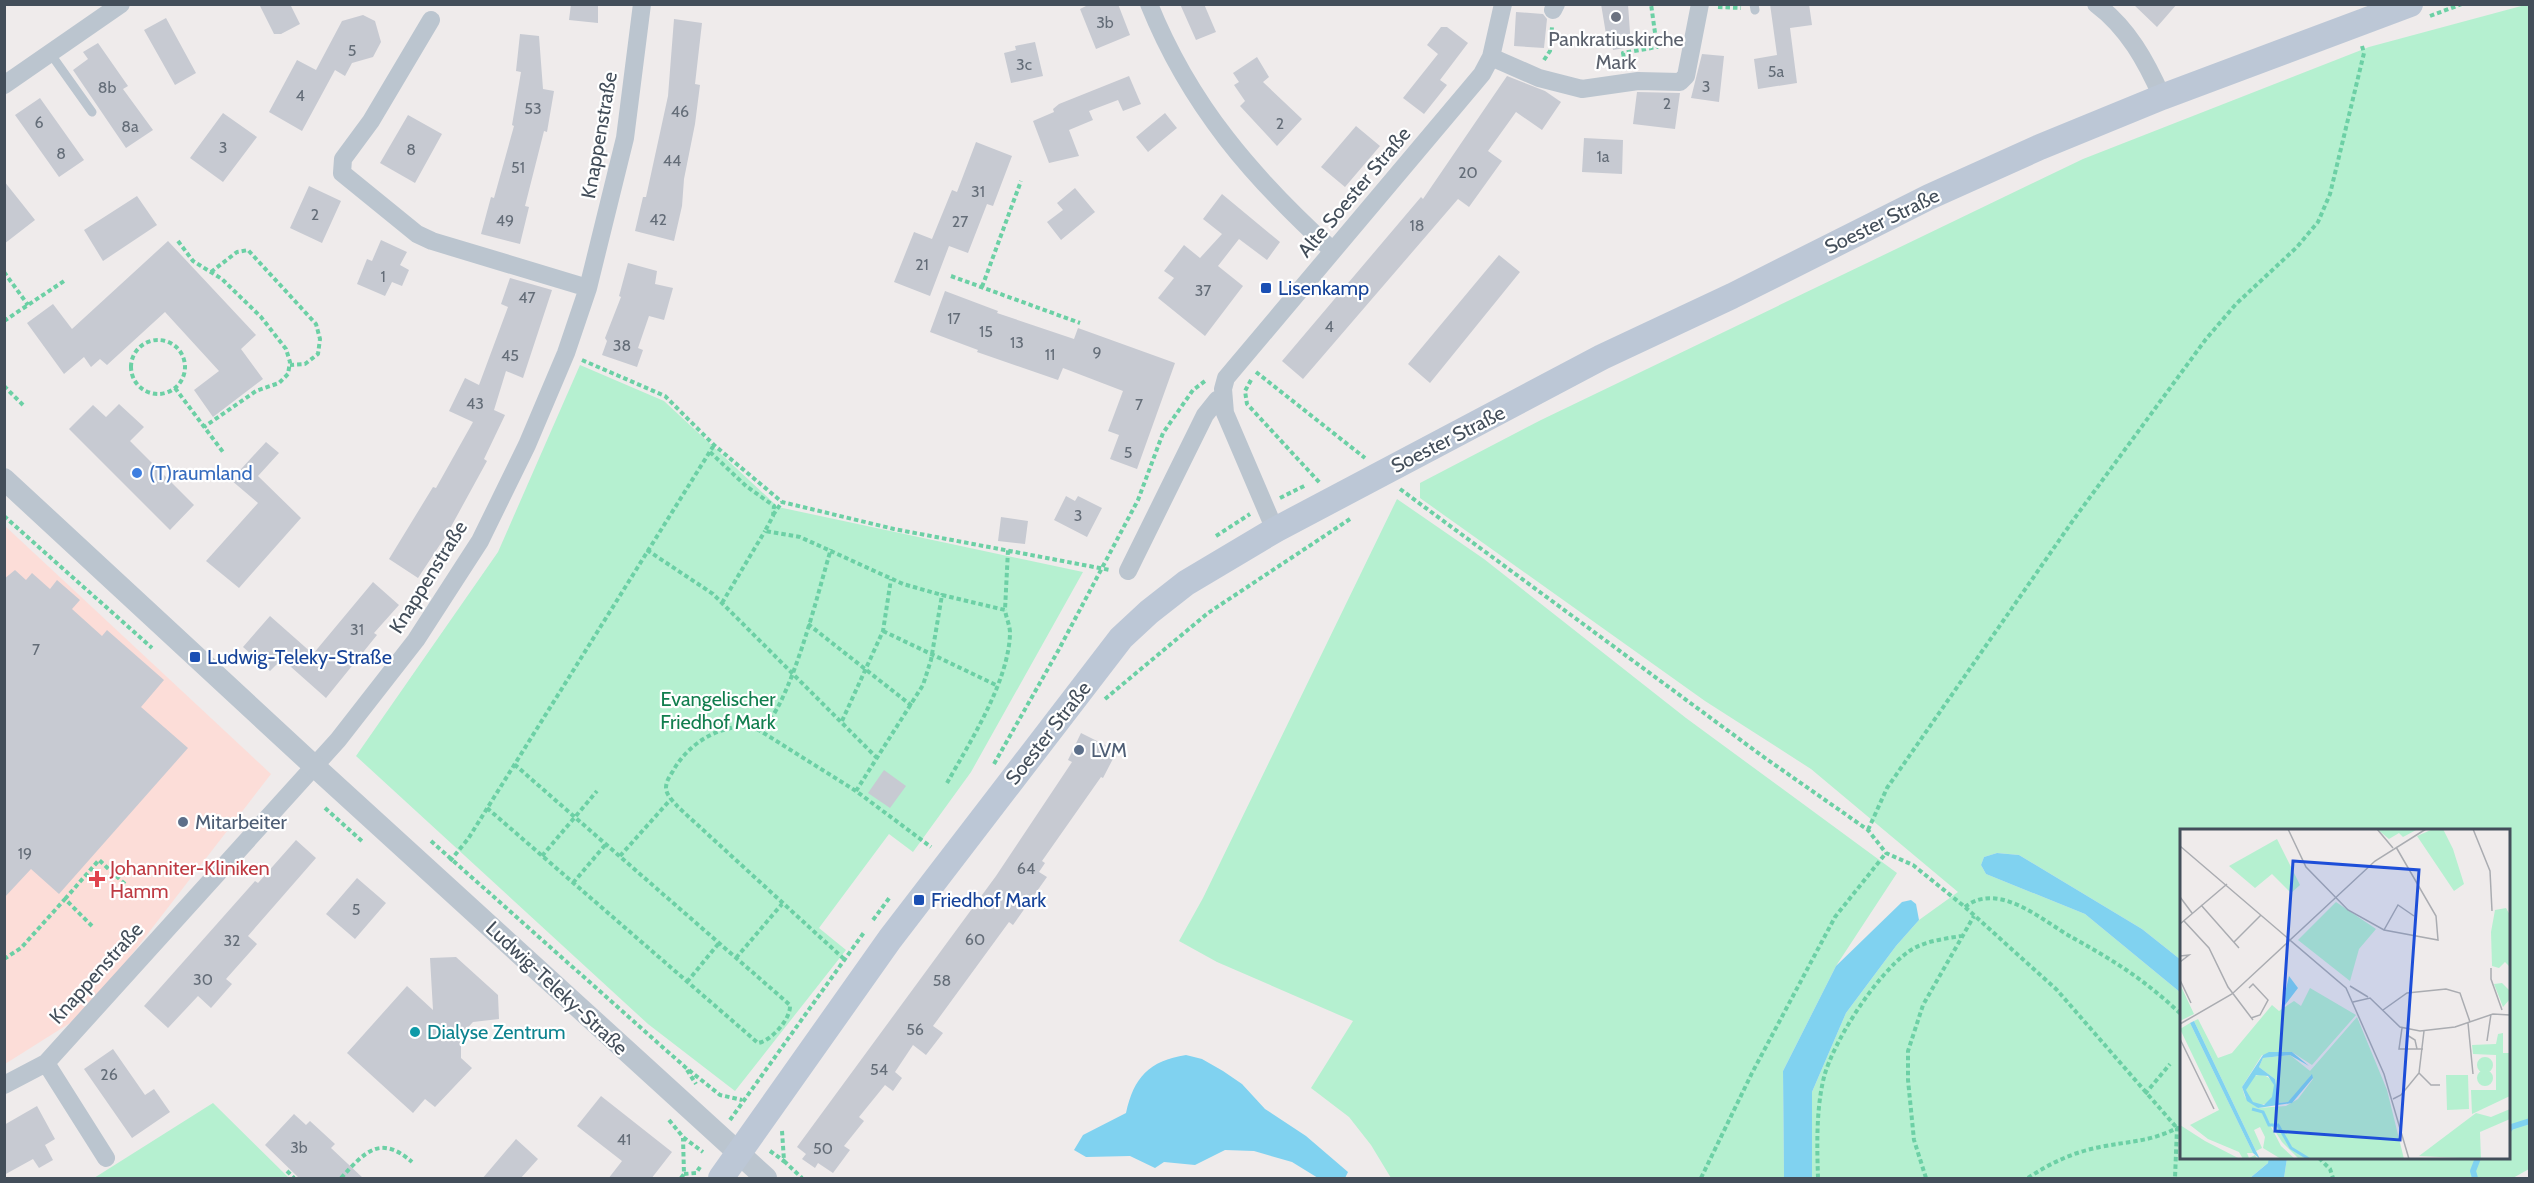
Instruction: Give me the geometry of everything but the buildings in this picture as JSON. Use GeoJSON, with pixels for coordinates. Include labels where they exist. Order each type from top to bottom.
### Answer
{"type":"FeatureCollection","features":[{"type":"Feature","properties":{"kind":"main road","name":"Soester Straße"},"geometry":{"type":"LineString","coordinates":[[721,1179],[740,1155],[876,957],[1121,638],[1186,583],[1329,501],[1373,465],[1742,291],[1929,197],[2162,97],[2410,4]]}},
{"type":"Feature","properties":{"kind":"street"},"geometry":{"type":"LineString","coordinates":[[4,85],[121,4]]}},
{"type":"Feature","properties":{"kind":"street","name":"Knappenstraße"},"geometry":{"type":"LineString","coordinates":[[4,1085],[46,1063],[338,740],[416,640],[480,541],[527,445],[566,353],[588,288],[625,138],[642,4]]}},
{"type":"Feature","properties":{"kind":"street"},"geometry":{"type":"LineString","coordinates":[[1149,4],[1161,35],[1209,117],[1246,166],[1282,205],[1333,251]]}},
{"type":"Feature","properties":{"kind":"street","name":"Alte Soester Straße"},"geometry":{"type":"LineString","coordinates":[[1128,571],[1205,415],[1217,400],[1222,400],[1226,378],[1482,74],[1491,57],[1503,4]]}},
{"type":"Feature","properties":{"kind":"street"},"geometry":{"type":"LineString","coordinates":[[2096,4],[2116,19],[2149,68],[2162,97]]}},
{"type":"Feature","properties":{"kind":"street"},"geometry":{"type":"LineString","coordinates":[[1491,57],[1534,76],[1582,89],[1638,81],[1680,82],[1686,76],[1700,5]]}},
{"type":"Feature","properties":{"kind":"street"},"geometry":{"type":"LineString","coordinates":[[431,20],[371,121],[343,159],[342,173],[417,234],[432,241],[588,288]]}},
{"type":"Feature","properties":{"kind":"street"},"geometry":{"type":"LineString","coordinates":[[1222,400],[1225,413],[1275,530]]}},
{"type":"Feature","properties":{"kind":"street","name":"Ludwig-Teleky-Straße"},"geometry":{"type":"LineString","coordinates":[[4,479],[766,1179]]}},
{"type":"Feature","properties":{"kind":"street"},"geometry":{"type":"LineString","coordinates":[[46,1063],[106,1158]]}},
{"type":"Feature","properties":{"kind":"lane"},"geometry":{"type":"LineString","coordinates":[[50,53],[92,112]]}},
{"type":"Feature","properties":{"kind":"path"},"geometry":{"type":"LineString","coordinates":[[1626,72],[1623,53],[1657,47],[1651,4]]}},
{"type":"Feature","properties":{"kind":"path"},"geometry":{"type":"LineString","coordinates":[[1700,5],[1755,7]]}},
{"type":"Feature","properties":{"kind":"path"},"geometry":{"type":"LineString","coordinates":[[1534,76],[1550,51],[1554,7]]}},
{"type":"Feature","properties":{"kind":"path"},"geometry":{"type":"LineString","coordinates":[[1868,830],[1887,788],[2074,519],[2199,348],[2236,304],[2297,247],[2318,222],[2330,194],[2364,53],[2360,42]]}},
{"type":"Feature","properties":{"kind":"path"},"geometry":{"type":"LineString","coordinates":[[982,287],[1022,181]]}},
{"type":"Feature","properties":{"kind":"path"},"geometry":{"type":"LineString","coordinates":[[177,241],[193,261],[232,288],[261,317],[285,349],[290,365],[288,374],[279,382],[256,391],[204,427]]}},
{"type":"Feature","properties":{"kind":"path"},"geometry":{"type":"LineString","coordinates":[[211,272],[237,252],[248,250],[316,324],[320,339],[318,354],[305,364],[290,365]]}},
{"type":"Feature","properties":{"kind":"path"},"geometry":{"type":"LineString","coordinates":[[4,272],[28,306]]}},
{"type":"Feature","properties":{"kind":"path"},"geometry":{"type":"LineString","coordinates":[[951,276],[1080,323]]}},
{"type":"Feature","properties":{"kind":"path"},"geometry":{"type":"LineString","coordinates":[[4,321],[64,281]]}},
{"type":"Feature","properties":{"kind":"path"},"geometry":{"type":"LineString","coordinates":[[160,339],[168,341],[178,349],[184,357],[185,372],[175,388],[154,394],[138,386],[131,371],[131,361],[139,347],[146,342],[160,339]]}},
{"type":"Feature","properties":{"kind":"path"},"geometry":{"type":"LineString","coordinates":[[566,353],[665,396],[714,445],[782,502],[894,529],[1100,570],[1128,571]]}},
{"type":"Feature","properties":{"kind":"path"},"geometry":{"type":"LineString","coordinates":[[1100,703],[1208,613],[1342,523],[1318,480],[1247,404],[1245,391],[1256,373],[1472,544],[1868,830],[1886,853],[1913,865],[2019,954],[2057,990],[2145,1094],[2179,1128],[2175,1179]]}},
{"type":"Feature","properties":{"kind":"path"},"geometry":{"type":"LineString","coordinates":[[4,387],[23,405]]}},
{"type":"Feature","properties":{"kind":"path"},"geometry":{"type":"LineString","coordinates":[[175,388],[223,452]]}},
{"type":"Feature","properties":{"kind":"path"},"geometry":{"type":"LineString","coordinates":[[437,878],[468,839],[646,550],[714,445]]}},
{"type":"Feature","properties":{"kind":"path"},"geometry":{"type":"LineString","coordinates":[[710,452],[746,486],[774,506],[773,516]]}},
{"type":"Feature","properties":{"kind":"path"},"geometry":{"type":"LineString","coordinates":[[722,603],[782,502]]}},
{"type":"Feature","properties":{"kind":"path"},"geometry":{"type":"LineString","coordinates":[[765,531],[800,537],[831,549],[891,579],[1005,610]]}},
{"type":"Feature","properties":{"kind":"path"},"geometry":{"type":"LineString","coordinates":[[759,730],[775,713],[792,672],[831,549]]}},
{"type":"Feature","properties":{"kind":"path"},"geometry":{"type":"LineString","coordinates":[[646,550],[722,603],[877,758]]}},
{"type":"Feature","properties":{"kind":"path"},"geometry":{"type":"LineString","coordinates":[[947,783],[982,720],[996,685],[1010,632],[1005,610],[1008,550]]}},
{"type":"Feature","properties":{"kind":"path"},"geometry":{"type":"LineString","coordinates":[[842,721],[883,631],[891,579]]}},
{"type":"Feature","properties":{"kind":"path"},"geometry":{"type":"LineString","coordinates":[[856,791],[912,706],[923,685],[932,656],[942,594]]}},
{"type":"Feature","properties":{"kind":"path"},"geometry":{"type":"LineString","coordinates":[[808,624],[912,706]]}},
{"type":"Feature","properties":{"kind":"path"},"geometry":{"type":"LineString","coordinates":[[883,631],[996,685]]}},
{"type":"Feature","properties":{"kind":"path"},"geometry":{"type":"LineString","coordinates":[[844,959],[671,799],[666,792],[668,779],[677,764],[714,732],[741,725],[759,730],[856,791],[931,847]]}},
{"type":"Feature","properties":{"kind":"path"},"geometry":{"type":"LineString","coordinates":[[487,808],[758,1043],[770,1038],[789,1014],[790,1005],[514,764]]}},
{"type":"Feature","properties":{"kind":"path"},"geometry":{"type":"LineString","coordinates":[[542,856],[597,791]]}},
{"type":"Feature","properties":{"kind":"path"},"geometry":{"type":"LineString","coordinates":[[620,856],[671,799]]}},
{"type":"Feature","properties":{"kind":"path"},"geometry":{"type":"LineString","coordinates":[[573,883],[606,844]]}},
{"type":"Feature","properties":{"kind":"path"},"geometry":{"type":"LineString","coordinates":[[1701,1179],[1752,1073],[1835,917],[1886,853]]}},
{"type":"Feature","properties":{"kind":"path"},"geometry":{"type":"LineString","coordinates":[[4,958],[21,948],[99,860],[127,886]]}},
{"type":"Feature","properties":{"kind":"path"},"geometry":{"type":"LineString","coordinates":[[1965,907],[1978,900],[1990,898],[2005,901],[2028,911],[2128,969],[2180,1014]]}},
{"type":"Feature","properties":{"kind":"path"},"geometry":{"type":"LineString","coordinates":[[65,899],[92,926]]}},
{"type":"Feature","properties":{"kind":"path"},"geometry":{"type":"LineString","coordinates":[[736,958],[782,904]]}},
{"type":"Feature","properties":{"kind":"path"},"geometry":{"type":"LineString","coordinates":[[1926,1179],[1914,1140],[1908,1080],[1908,1051],[1923,1005],[1974,916]]}},
{"type":"Feature","properties":{"kind":"path"},"geometry":{"type":"LineString","coordinates":[[1818,1179],[1819,1112],[1824,1076],[1853,1017],[1878,980],[1908,952],[1922,945],[1961,936]]}},
{"type":"Feature","properties":{"kind":"path"},"geometry":{"type":"LineString","coordinates":[[687,982],[718,943]]}},
{"type":"Feature","properties":{"kind":"path"},"geometry":{"type":"LineString","coordinates":[[2145,1094],[2170,1064]]}},
{"type":"Feature","properties":{"kind":"path"},"geometry":{"type":"LineString","coordinates":[[782,1127],[784,1161],[802,1179]]}},
{"type":"Feature","properties":{"kind":"path"},"geometry":{"type":"LineString","coordinates":[[2028,1179],[2068,1156],[2101,1147],[2157,1138],[2179,1128]]}},
{"type":"Feature","properties":{"kind":"path"},"geometry":{"type":"LineString","coordinates":[[681,1179],[684,1174],[683,1137]]}},
{"type":"Feature","properties":{"kind":"path"},"geometry":{"type":"LineString","coordinates":[[341,1179],[364,1154],[373,1149],[392,1148],[412,1162]]}},
{"type":"Feature","properties":{"kind":"path"},"geometry":{"type":"LineString","coordinates":[[2320,1159],[2330,1169],[2333,1179]]}},
{"type":"Feature","properties":{"kind":"path"},"geometry":{"type":"LineString","coordinates":[[287,1171],[294,1179]]}},
{"type":"Feature","properties":{"kind":"path"},"geometry":{"type":"LineString","coordinates":[[684,1174],[690,1179]]}},
{"type":"Feature","properties":{"kind":"shaded area","name":"Johanniter-Kliniken Hamm"},"geometry":{"type":"Polygon","coordinates":[[[4,525],[271,774],[109,984],[78,1018],[5,1064],[4,525]]]}},
{"type":"Feature","properties":{"kind":"green space"},"geometry":{"type":"Polygon","coordinates":[[[2529,5],[2529,1169],[2513,1178],[2284,1178],[2287,1159],[2510,1159],[2510,829],[2180,829],[2180,959],[2142,929],[2019,855],[1997,853],[1984,857],[1981,865],[1986,874],[2085,914],[2180,992],[2180,1159],[2269,1159],[2269,1162],[2250,1178],[1812,1178],[1812,1092],[1846,1013],[1896,946],[1919,920],[1958,892],[1811,769],[1705,701],[1420,498],[1420,483],[1541,420],[2083,159],[2369,47],[2529,5]]]}},
{"type":"Feature","properties":{"kind":"green space","name":"Evangelischer Friedhof Mark"},"geometry":{"type":"Polygon","coordinates":[[[580,365],[664,401],[778,507],[1083,572],[971,772],[913,852],[889,834],[819,928],[846,950],[735,1091],[648,1024],[356,756],[498,552],[580,365]]]}},
{"type":"Feature","properties":{"kind":"green space"},"geometry":{"type":"Polygon","coordinates":[[[1397,499],[1484,559],[1686,718],[1897,873],[1836,966],[1783,1071],[1784,1178],[1391,1178],[1371,1145],[1349,1117],[1311,1088],[1353,1021],[1217,962],[1179,941],[1203,898],[1397,499]]]}},
{"type":"Feature","properties":{"kind":"green space"},"geometry":{"type":"Polygon","coordinates":[[[213,1103],[289,1178],[94,1178],[213,1103]]]}},
{"type":"Feature","properties":{"kind":"water"},"geometry":{"type":"Polygon","coordinates":[[[1997,853],[2019,855],[2142,929],[2180,959],[2180,992],[2085,914],[1986,874],[1981,865],[1984,857],[1997,853]]]}},
{"type":"Feature","properties":{"kind":"water"},"geometry":{"type":"Polygon","coordinates":[[[1911,900],[1916,904],[1919,920],[1896,946],[1846,1013],[1812,1092],[1812,1178],[1784,1178],[1783,1071],[1836,966],[1902,902],[1911,900]]]}},
{"type":"Feature","properties":{"kind":"water"},"geometry":{"type":"Polygon","coordinates":[[[1186,1055],[1202,1059],[1242,1084],[1265,1109],[1306,1136],[1348,1172],[1345,1178],[1318,1178],[1292,1162],[1254,1151],[1225,1150],[1195,1165],[1164,1162],[1155,1168],[1130,1156],[1086,1157],[1074,1150],[1083,1135],[1126,1113],[1129,1100],[1139,1080],[1153,1066],[1186,1055]]]}},
{"type":"Feature","properties":{"kind":"water"},"geometry":{"type":"Polygon","coordinates":[[[2269,1159],[2287,1159],[2284,1178],[2250,1178],[2268,1163],[2269,1159]]]}},
{"type":"Feature","properties":{"kind":"waterway"},"geometry":{"type":"LineString","coordinates":[[2510,1128],[2530,1121]]}},
{"type":"Feature","properties":{"kind":"waterway"},"geometry":{"type":"LineString","coordinates":[[2475,1178],[2473,1171],[2478,1159]]}},
{"type":"Feature","properties":{"kind":"place","name":"Pankratiuskirche Mark"},"geometry":{"type":"Point","coordinates":[1616,17]}},
{"type":"Feature","properties":{"kind":"place","name":"Lisenkamp"},"geometry":{"type":"Point","coordinates":[1266,288]}},
{"type":"Feature","properties":{"kind":"place","name":"(T)raumland"},"geometry":{"type":"Point","coordinates":[137,473]}},
{"type":"Feature","properties":{"kind":"place","name":"Ludwig-Teleky-Straße"},"geometry":{"type":"Point","coordinates":[195,657]}},
{"type":"Feature","properties":{"kind":"place","name":"LVM"},"geometry":{"type":"Point","coordinates":[1079,750]}},
{"type":"Feature","properties":{"kind":"place","name":"Mitarbeiter"},"geometry":{"type":"Point","coordinates":[183,822]}},
{"type":"Feature","properties":{"kind":"place","name":"Johanniter-Kliniken Hamm"},"geometry":{"type":"Point","coordinates":[97,879]}},
{"type":"Feature","properties":{"kind":"place","name":"Friedhof Mark"},"geometry":{"type":"Point","coordinates":[919,900]}},
{"type":"Feature","properties":{"kind":"place","name":"Dialyse Zentrum"},"geometry":{"type":"Point","coordinates":[415,1032]}}]}
